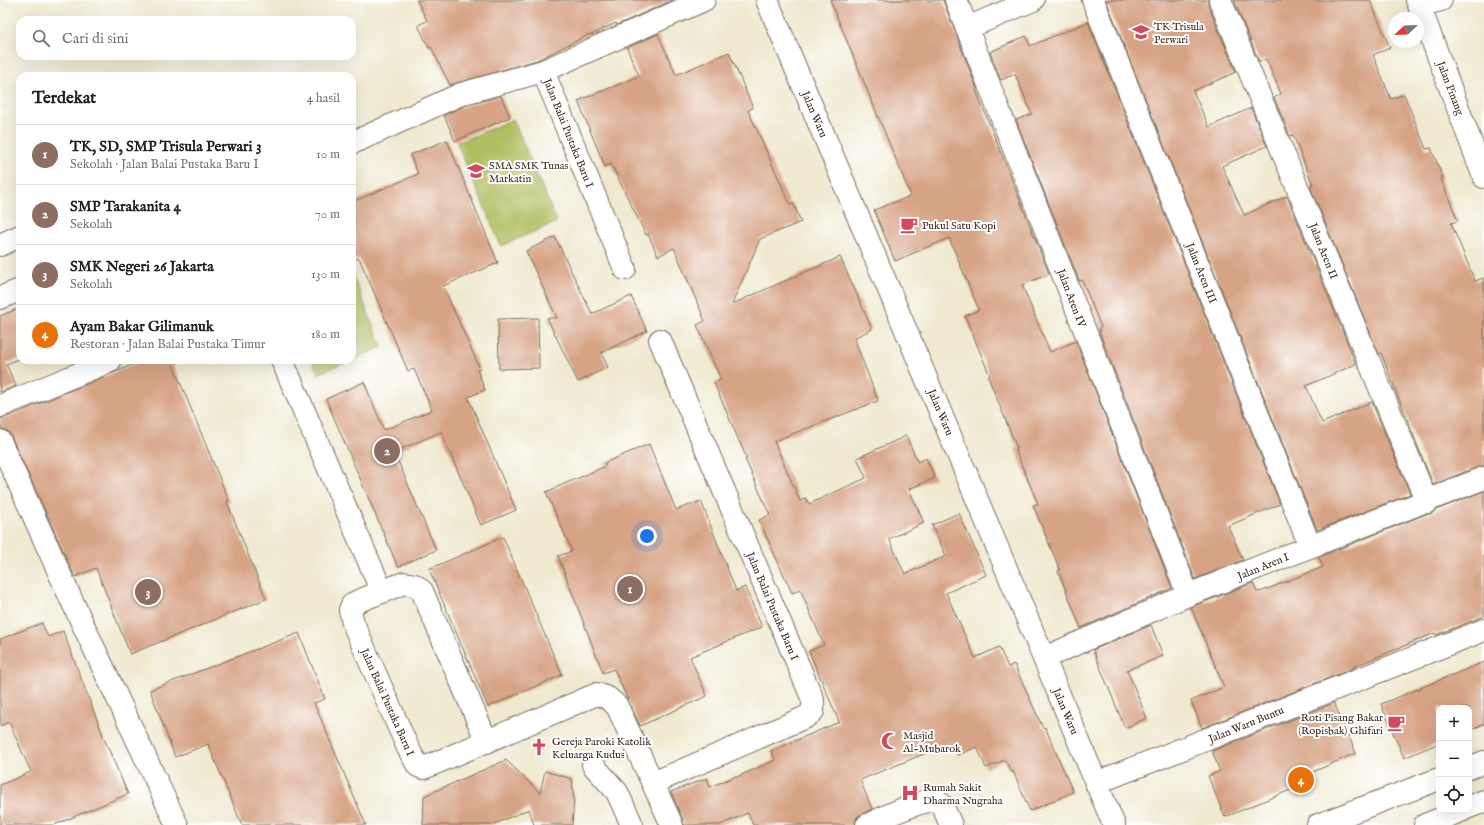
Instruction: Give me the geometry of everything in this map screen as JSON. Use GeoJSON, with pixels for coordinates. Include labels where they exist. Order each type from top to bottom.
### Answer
{"type":"FeatureCollection","features":[{"type":"Feature","properties":{"kind":"street","name":"Jalan Balai Pustaka Baru I"},"geometry":{"type":"LineString","coordinates":[[625,270],[544,71],[704,0]]}},
{"type":"Feature","properties":{"kind":"street","name":"Jalan Waru"},"geometry":{"type":"LineString","coordinates":[[767,0],[1114,825]]}},
{"type":"Feature","properties":{"kind":"street","name":"Jalan Aren IV"},"geometry":{"type":"LineString","coordinates":[[956,0],[1188,596]]}},
{"type":"Feature","properties":{"kind":"street"},"geometry":{"type":"LineString","coordinates":[[967,28],[1033,0]]}},
{"type":"Feature","properties":{"kind":"street","name":"Jalan Aren III"},"geometry":{"type":"LineString","coordinates":[[1093,0],[1310,546]]}},
{"type":"Feature","properties":{"kind":"street","name":"Jalan Aren II"},"geometry":{"type":"LineString","coordinates":[[1220,0],[1427,502]]}},
{"type":"Feature","properties":{"kind":"street"},"geometry":{"type":"LineString","coordinates":[[1418,3],[1441,0]]}},
{"type":"Feature","properties":{"kind":"street","name":"Jalan Pinang"},"geometry":{"type":"LineString","coordinates":[[1418,3],[1484,177]]}},
{"type":"Feature","properties":{"kind":"street"},"geometry":{"type":"LineString","coordinates":[[356,141],[461,94],[544,71]]}},
{"type":"Feature","properties":{"kind":"street"},"geometry":{"type":"LineString","coordinates":[[0,245],[16,238]]}},
{"type":"Feature","properties":{"kind":"street"},"geometry":{"type":"LineString","coordinates":[[0,298],[16,292]]}},
{"type":"Feature","properties":{"kind":"street","name":"Jalan Balai Pustaka Baru I"},"geometry":{"type":"LineString","coordinates":[[653,783],[806,717],[812,712],[813,700],[660,340]]}},
{"type":"Feature","properties":{"kind":"street"},"geometry":{"type":"LineString","coordinates":[[0,406],[103,364]]}},
{"type":"Feature","properties":{"kind":"street"},"geometry":{"type":"LineString","coordinates":[[284,364],[382,592],[404,583],[415,584],[422,591],[487,742]]}},
{"type":"Feature","properties":{"kind":"street"},"geometry":{"type":"LineString","coordinates":[[0,441],[71,599],[177,825]]}},
{"type":"Feature","properties":{"kind":"street","name":"Jalan Aren I"},"geometry":{"type":"LineString","coordinates":[[1044,658],[1188,596],[1310,546],[1427,502],[1484,478]]}},
{"type":"Feature","properties":{"kind":"street","name":"Jalan Balai Pustaka Baru I"},"geometry":{"type":"LineString","coordinates":[[382,592],[356,602],[352,605],[350,610],[353,623],[408,748],[418,766],[424,768],[597,694],[608,698],[617,706],[672,825]]}},
{"type":"Feature","properties":{"kind":"street","name":"Jalan Waru Buntu"},"geometry":{"type":"LineString","coordinates":[[1096,784],[1484,630]]}},
{"type":"Feature","properties":{"kind":"street"},"geometry":{"type":"LineString","coordinates":[[1472,767],[1484,762]]}},
{"type":"Feature","properties":{"kind":"street"},"geometry":{"type":"LineString","coordinates":[[593,765],[617,792],[632,825]]}},
{"type":"Feature","properties":{"kind":"street"},"geometry":{"type":"LineString","coordinates":[[1318,825],[1436,780]]}},
{"type":"Feature","properties":{"kind":"street"},"geometry":{"type":"LineString","coordinates":[[867,825],[914,806],[931,800],[937,800],[942,805],[951,825]]}},
{"type":"Feature","properties":{"kind":"street"},"geometry":{"type":"LineString","coordinates":[[1425,825],[1464,814],[1484,801]]}},
{"type":"Feature","properties":{"kind":"green space"},"geometry":{"type":"Polygon","coordinates":[[[513,119],[557,222],[501,246],[457,143],[513,119]]]}},
{"type":"Feature","properties":{"kind":"green space"},"geometry":{"type":"Polygon","coordinates":[[[356,284],[382,347],[356,358],[356,284]]]}},
{"type":"Feature","properties":{"kind":"green space"},"geometry":{"type":"Polygon","coordinates":[[[314,364],[342,364],[318,374],[314,364]]]}},
{"type":"Feature","properties":{"kind":"building"},"geometry":{"type":"Polygon","coordinates":[[[417,0],[673,0],[617,25],[616,23],[591,35],[590,34],[537,60],[450,85],[418,25],[427,21],[417,0]]]}},
{"type":"Feature","properties":{"kind":"building"},"geometry":{"type":"Polygon","coordinates":[[[830,0],[943,0],[977,89],[976,90],[1049,274],[1022,285],[1050,352],[1076,341],[1172,588],[1081,628],[1058,571],[1060,570],[1033,505],[1038,504],[1015,449],[1017,448],[988,377],[990,376],[965,316],[979,310],[949,238],[895,261],[874,210],[911,196],[830,0]]]}},
{"type":"Feature","properties":{"kind":"building"},"geometry":{"type":"Polygon","coordinates":[[[1106,0],[1208,0],[1208,5],[1236,72],[1193,91],[1209,127],[1251,108],[1267,146],[1222,166],[1244,215],[1287,196],[1356,364],[1306,386],[1322,423],[1372,402],[1410,494],[1317,530],[1106,0]]]}},
{"type":"Feature","properties":{"kind":"building"},"geometry":{"type":"Polygon","coordinates":[[[1234,0],[1370,0],[1388,43],[1388,48],[1390,48],[1373,55],[1391,99],[1404,94],[1426,149],[1431,148],[1443,178],[1441,179],[1458,221],[1451,223],[1475,281],[1484,278],[1484,466],[1479,466],[1433,485],[1381,353],[1379,354],[1310,186],[1313,185],[1293,135],[1290,136],[1274,98],[1281,94],[1266,59],[1259,62],[1234,0]]]}},
{"type":"Feature","properties":{"kind":"building"},"geometry":{"type":"Polygon","coordinates":[[[1088,22],[1280,504],[1228,526],[1243,560],[1195,579],[1099,331],[1101,331],[1099,328],[1101,327],[1082,280],[1079,281],[1016,120],[1032,114],[1015,74],[1001,80],[990,52],[1026,36],[1030,46],[1088,22]]]}},
{"type":"Feature","properties":{"kind":"building"},"geometry":{"type":"Polygon","coordinates":[[[658,34],[676,75],[729,52],[753,108],[748,110],[790,204],[793,203],[801,222],[760,239],[732,304],[840,257],[872,329],[854,338],[878,401],[774,441],[800,501],[806,498],[809,504],[866,478],[857,458],[906,436],[918,462],[926,458],[935,478],[909,489],[924,523],[889,539],[905,574],[946,556],[932,525],[959,513],[986,575],[946,593],[975,658],[999,647],[1008,667],[1014,664],[1043,728],[1045,727],[1073,792],[1030,811],[1013,771],[1011,772],[1005,760],[986,768],[977,747],[958,755],[953,742],[860,780],[872,809],[857,817],[855,825],[753,825],[748,813],[720,825],[684,825],[671,792],[707,778],[710,787],[736,776],[737,777],[775,760],[771,751],[839,722],[809,651],[824,645],[800,589],[792,593],[759,520],[770,515],[714,383],[721,380],[697,325],[705,321],[674,248],[658,256],[611,164],[605,167],[578,101],[639,76],[627,48],[658,34]]]}},
{"type":"Feature","properties":{"kind":"building"},"geometry":{"type":"Polygon","coordinates":[[[501,96],[510,117],[455,141],[444,115],[465,106],[501,96]]]}},
{"type":"Feature","properties":{"kind":"building"},"geometry":{"type":"Polygon","coordinates":[[[447,140],[498,263],[443,286],[480,369],[477,369],[485,390],[468,397],[516,510],[481,525],[441,432],[394,452],[436,550],[398,567],[326,399],[364,382],[384,430],[432,410],[414,369],[408,371],[359,258],[356,259],[356,200],[418,174],[410,155],[447,140]]]}},
{"type":"Feature","properties":{"kind":"building"},"geometry":{"type":"Polygon","coordinates":[[[555,237],[592,314],[631,296],[647,331],[601,353],[608,367],[578,382],[547,318],[557,318],[526,251],[555,237]]]}},
{"type":"Feature","properties":{"kind":"building"},"geometry":{"type":"Polygon","coordinates":[[[16,310],[16,360],[6,364],[16,386],[0,392],[0,316],[16,310]]]}},
{"type":"Feature","properties":{"kind":"building"},"geometry":{"type":"Polygon","coordinates":[[[538,318],[539,368],[499,369],[498,319],[538,318]]]}},
{"type":"Feature","properties":{"kind":"building"},"geometry":{"type":"Polygon","coordinates":[[[134,364],[173,364],[229,501],[227,502],[266,599],[130,654],[96,568],[75,577],[11,436],[8,431],[2,429],[0,418],[5,418],[134,364]]]}},
{"type":"Feature","properties":{"kind":"building"},"geometry":{"type":"Polygon","coordinates":[[[649,444],[676,510],[701,501],[736,591],[745,587],[762,627],[690,657],[707,696],[640,726],[614,669],[603,673],[558,556],[572,551],[546,492],[606,466],[604,463],[649,444]]]}},
{"type":"Feature","properties":{"kind":"building"},"geometry":{"type":"Polygon","coordinates":[[[1484,491],[1484,616],[1436,635],[1435,633],[1353,667],[1354,668],[1202,728],[1191,701],[1224,687],[1191,607],[1253,583],[1257,592],[1260,592],[1323,567],[1319,557],[1426,514],[1431,514],[1436,510],[1484,491]]]}},
{"type":"Feature","properties":{"kind":"building"},"geometry":{"type":"Polygon","coordinates":[[[503,537],[562,675],[488,707],[429,569],[503,537]]]}},
{"type":"Feature","properties":{"kind":"building"},"geometry":{"type":"Polygon","coordinates":[[[42,623],[48,637],[63,631],[105,741],[128,794],[54,825],[0,825],[0,785],[31,772],[9,722],[0,726],[0,639],[42,623]]]}},
{"type":"Feature","properties":{"kind":"building"},"geometry":{"type":"Polygon","coordinates":[[[1151,625],[1163,656],[1127,670],[1147,718],[1125,728],[1093,650],[1151,625]]]}},
{"type":"Feature","properties":{"kind":"building"},"geometry":{"type":"Polygon","coordinates":[[[299,633],[325,699],[314,703],[366,825],[242,825],[208,744],[175,757],[150,690],[299,633]]]}},
{"type":"Feature","properties":{"kind":"building"},"geometry":{"type":"Polygon","coordinates":[[[1484,662],[1484,724],[1472,730],[1472,705],[1436,705],[1436,744],[1404,758],[1381,704],[1484,662]]]}},
{"type":"Feature","properties":{"kind":"building"},"geometry":{"type":"Polygon","coordinates":[[[1334,703],[1356,753],[1292,781],[1295,788],[1225,817],[1208,776],[1220,771],[1212,751],[1334,703]]]}},
{"type":"Feature","properties":{"kind":"building"},"geometry":{"type":"Polygon","coordinates":[[[506,760],[540,793],[545,771],[572,779],[574,800],[572,825],[534,825],[529,809],[492,825],[423,825],[424,796],[506,760]]]}},
{"type":"Feature","properties":{"kind":"place","name":"TK Trisula Perwari"},"geometry":{"type":"Point","coordinates":[1141,32]}},
{"type":"Feature","properties":{"kind":"place","name":"SMA SMK Tunas Markatin"},"geometry":{"type":"Point","coordinates":[476,171]}},
{"type":"Feature","properties":{"kind":"place","name":"Pukul Satu Kopi"},"geometry":{"type":"Point","coordinates":[909,225]}},
{"type":"Feature","properties":{"kind":"place","name":"SMP Tarakanita 4"},"geometry":{"type":"Point","coordinates":[387,451]}},
{"type":"Feature","properties":{"kind":"place","name":"TK, SD, SMP Trisula Perwari 3"},"geometry":{"type":"Point","coordinates":[630,589]}},
{"type":"Feature","properties":{"kind":"place","name":"SMK Negeri 26 Jakarta"},"geometry":{"type":"Point","coordinates":[148,592]}},
{"type":"Feature","properties":{"kind":"place","name":"Roti Pisang Bakar (Ropisbak) Ghifari"},"geometry":{"type":"Point","coordinates":[1396,723]}},
{"type":"Feature","properties":{"kind":"place","name":"Masjid Al-Mubarok"},"geometry":{"type":"Point","coordinates":[890,741]}},
{"type":"Feature","properties":{"kind":"place","name":"Gereja Paroki Katolik Keluarga Kudus"},"geometry":{"type":"Point","coordinates":[539,747]}},
{"type":"Feature","properties":{"kind":"place","name":"Ayam Bakar Gilimanuk"},"geometry":{"type":"Point","coordinates":[1301,780]}},
{"type":"Feature","properties":{"kind":"place","name":"Rumah Sakit Dharma Nugraha"},"geometry":{"type":"Point","coordinates":[910,793]}}]}
